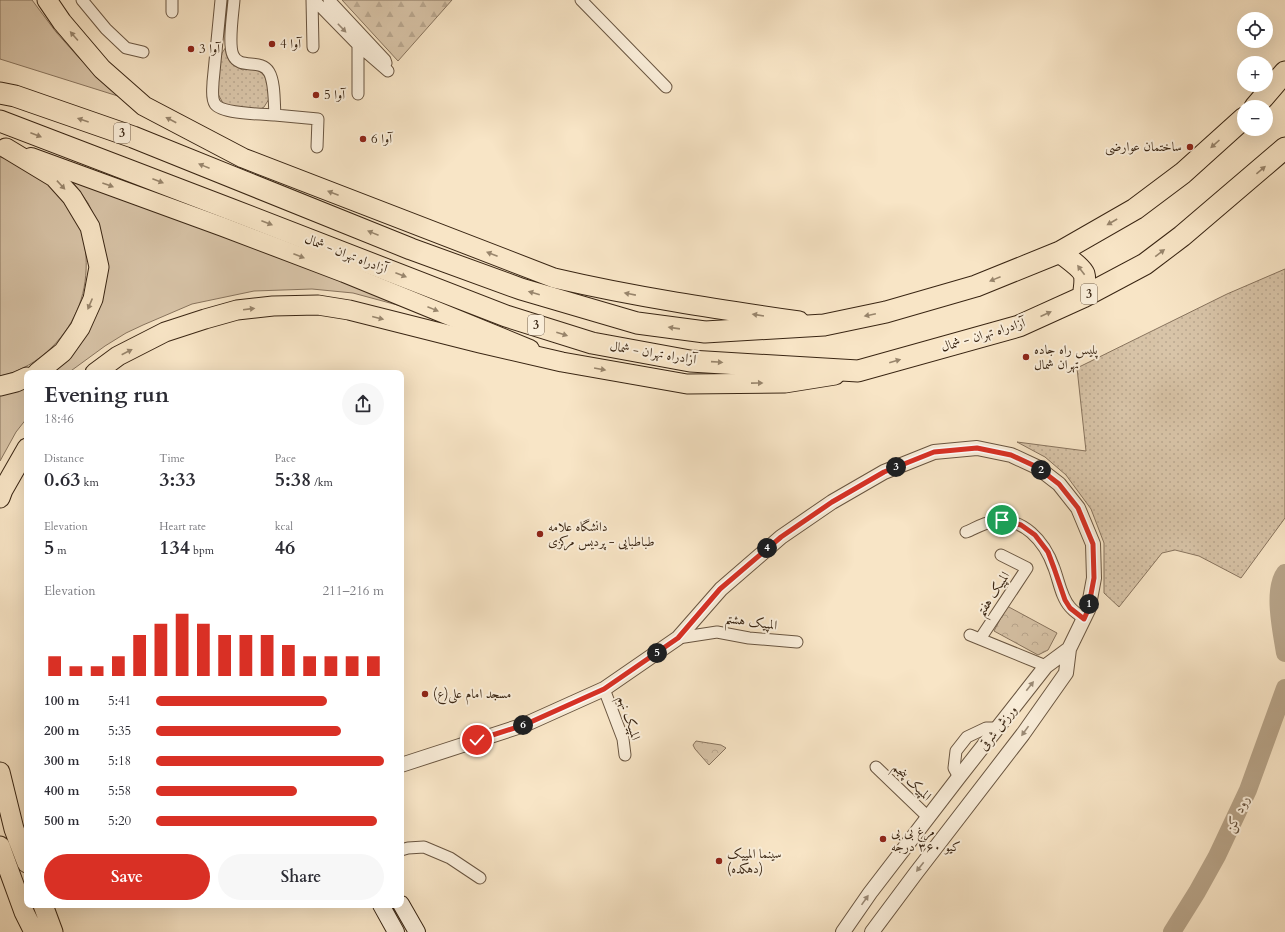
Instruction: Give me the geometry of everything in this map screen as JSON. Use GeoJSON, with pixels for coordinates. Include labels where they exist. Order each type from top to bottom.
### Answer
{"type":"FeatureCollection","features":[{"type":"Feature","properties":{"kind":"highway"},"geometry":{"type":"LineString","coordinates":[[47,0],[62,22],[102,69],[144,106],[243,158],[554,278],[649,298],[824,325]]}},
{"type":"Feature","properties":{"kind":"highway"},"geometry":{"type":"LineString","coordinates":[[1260,100],[1285,72]]}},
{"type":"Feature","properties":{"kind":"highway","name":"3"},"geometry":{"type":"LineString","coordinates":[[0,93],[15,96],[133,137],[411,249],[521,289],[638,323],[705,332],[824,325],[886,312],[976,286],[1060,252],[1135,209],[1183,173],[1237,124]]}},
{"type":"Feature","properties":{"kind":"highway","name":"آزادراه تهران - شمال"},"geometry":{"type":"LineString","coordinates":[[0,121],[506,316],[592,343],[690,361],[858,371],[1019,326],[1084,297],[1145,264],[1182,236],[1285,148]]}},
{"type":"Feature","properties":{"kind":"highway"},"geometry":{"type":"LineString","coordinates":[[3,148],[54,177],[72,197],[90,227],[99,267],[93,299],[80,328],[63,352],[41,370]]}},
{"type":"Feature","properties":{"kind":"highway"},"geometry":{"type":"LineString","coordinates":[[1060,252],[1079,267],[1085,275],[1084,297]]}},
{"type":"Feature","properties":{"kind":"highway"},"geometry":{"type":"LineString","coordinates":[[99,370],[118,356],[165,332],[205,319],[237,310],[273,306],[318,305],[349,310],[562,362],[687,384],[786,383],[858,371]]}},
{"type":"Feature","properties":{"kind":"highway"},"geometry":{"type":"LineString","coordinates":[[0,386],[24,378]]}},
{"type":"Feature","properties":{"kind":"highway"},"geometry":{"type":"LineString","coordinates":[[0,498],[24,453]]}},
{"type":"Feature","properties":{"kind":"highway"},"geometry":{"type":"LineString","coordinates":[[0,772],[14,829],[24,855]]}},
{"type":"Feature","properties":{"kind":"highway"},"geometry":{"type":"LineString","coordinates":[[0,846],[24,912],[34,932]]}},
{"type":"Feature","properties":{"kind":"highway"},"geometry":{"type":"LineString","coordinates":[[44,908],[53,932]]}},
{"type":"Feature","properties":{"kind":"main road"},"geometry":{"type":"LineString","coordinates":[[3,148],[216,224],[337,270],[562,362]]}},
{"type":"Feature","properties":{"kind":"main road"},"geometry":{"type":"LineString","coordinates":[[383,908],[396,932]]}},
{"type":"Feature","properties":{"kind":"main road"},"geometry":{"type":"LineString","coordinates":[[403,908],[417,932]]}},
{"type":"Feature","properties":{"kind":"street"},"geometry":{"type":"LineString","coordinates":[[82,0],[106,29],[126,48],[143,52]]}},
{"type":"Feature","properties":{"kind":"street"},"geometry":{"type":"LineString","coordinates":[[172,0],[172,12]]}},
{"type":"Feature","properties":{"kind":"street"},"geometry":{"type":"LineString","coordinates":[[221,0],[213,82],[214,103],[220,108],[246,114],[318,119],[317,148]]}},
{"type":"Feature","properties":{"kind":"street"},"geometry":{"type":"LineString","coordinates":[[234,0],[230,48],[233,57],[239,62],[264,66],[269,72],[272,81],[275,115]]}},
{"type":"Feature","properties":{"kind":"street"},"geometry":{"type":"LineString","coordinates":[[313,0],[358,45],[388,71],[385,60],[329,0]]}},
{"type":"Feature","properties":{"kind":"street"},"geometry":{"type":"LineString","coordinates":[[313,0],[313,47]]}},
{"type":"Feature","properties":{"kind":"street"},"geometry":{"type":"LineString","coordinates":[[581,0],[666,87]]}},
{"type":"Feature","properties":{"kind":"street"},"geometry":{"type":"LineString","coordinates":[[358,45],[358,94]]}},
{"type":"Feature","properties":{"kind":"street","name":"ورزش شرقی"},"geometry":{"type":"LineString","coordinates":[[404,764],[524,725],[604,689],[678,638],[720,589],[781,537],[832,502],[884,472],[934,452],[977,448],[1011,455],[1037,467],[1059,484],[1078,508],[1093,544],[1094,578],[1088,610],[1069,649],[1046,666],[870,893],[843,932]]}},
{"type":"Feature","properties":{"kind":"street"},"geometry":{"type":"LineString","coordinates":[[966,532],[990,522],[1002,520],[1021,525],[1035,535],[1048,552],[1065,600],[1070,608],[1084,619]]}},
{"type":"Feature","properties":{"kind":"street","name":"المپیک هفتم"},"geometry":{"type":"LineString","coordinates":[[1001,555],[1027,568],[975,637],[1046,666]]}},
{"type":"Feature","properties":{"kind":"street","name":"المپیک هشتم"},"geometry":{"type":"LineString","coordinates":[[678,638],[717,632],[749,638],[797,642]]}},
{"type":"Feature","properties":{"kind":"street"},"geometry":{"type":"LineString","coordinates":[[872,932],[1023,734],[1066,673],[1069,649]]}},
{"type":"Feature","properties":{"kind":"street","name":"المپیک نهم"},"geometry":{"type":"LineString","coordinates":[[604,689],[623,739],[625,755]]}},
{"type":"Feature","properties":{"kind":"street"},"geometry":{"type":"LineString","coordinates":[[959,777],[954,768],[956,751],[967,738],[986,728],[998,728]]}},
{"type":"Feature","properties":{"kind":"street","name":"المپیک پنجم"},"geometry":{"type":"LineString","coordinates":[[876,767],[928,818]]}},
{"type":"Feature","properties":{"kind":"street"},"geometry":{"type":"LineString","coordinates":[[404,849],[424,847],[450,858],[480,878]]}},
{"type":"Feature","properties":{"kind":"green space"},"geometry":{"type":"Polygon","coordinates":[[[0,0],[32,0],[56,32],[80,59],[121,97],[0,59],[0,0]]]}},
{"type":"Feature","properties":{"kind":"green space"},"geometry":{"type":"Polygon","coordinates":[[[342,0],[452,0],[398,61],[342,0]]]}},
{"type":"Feature","properties":{"kind":"green space"},"geometry":{"type":"Polygon","coordinates":[[[226,47],[226,55],[236,66],[243,70],[252,69],[258,71],[262,73],[266,80],[269,99],[264,107],[257,111],[224,105],[218,94],[218,59],[226,47]]]}},
{"type":"Feature","properties":{"kind":"green space"},"geometry":{"type":"Polygon","coordinates":[[[0,157],[24,166],[34,173],[51,187],[66,205],[79,225],[83,235],[85,244],[86,269],[83,294],[79,305],[61,337],[47,352],[35,361],[15,372],[0,376],[0,157]]]}},
{"type":"Feature","properties":{"kind":"green space"},"geometry":{"type":"Polygon","coordinates":[[[70,178],[200,225],[402,305],[401,306],[353,293],[312,289],[254,291],[192,304],[126,333],[72,370],[52,370],[83,339],[96,220],[88,203],[70,178]]]}},
{"type":"Feature","properties":{"kind":"green space"},"geometry":{"type":"Polygon","coordinates":[[[1285,269],[1285,518],[1241,578],[1199,556],[1175,550],[1162,553],[1119,607],[1104,593],[1104,543],[1091,509],[1066,475],[1045,457],[1017,442],[1086,451],[1077,368],[1227,294],[1285,269]]]}},
{"type":"Feature","properties":{"kind":"green space"},"geometry":{"type":"Polygon","coordinates":[[[24,387],[24,422],[16,432],[0,461],[0,393],[24,387]]]}},
{"type":"Feature","properties":{"kind":"green space"},"geometry":{"type":"Polygon","coordinates":[[[1007,606],[1057,633],[1048,650],[1038,655],[994,631],[1007,606]]]}},
{"type":"Feature","properties":{"kind":"green space"},"geometry":{"type":"Polygon","coordinates":[[[696,741],[721,745],[726,748],[709,765],[695,749],[693,745],[696,741]]]}},
{"type":"Feature","properties":{"kind":"waterway","name":"رود کن"},"geometry":{"type":"LineString","coordinates":[[1285,573],[1281,580],[1278,601],[1285,653]]}},
{"type":"Feature","properties":{"kind":"waterway","name":"رود کن"},"geometry":{"type":"LineString","coordinates":[[1172,932],[1217,856],[1248,790],[1285,688]]}},
{"type":"Feature","properties":{"kind":"place","name":"آوا 4"},"geometry":{"type":"Point","coordinates":[272,44]}},
{"type":"Feature","properties":{"kind":"place","name":"آوا 3"},"geometry":{"type":"Point","coordinates":[191,49]}},
{"type":"Feature","properties":{"kind":"place","name":"آوا 5"},"geometry":{"type":"Point","coordinates":[316,95]}},
{"type":"Feature","properties":{"kind":"place","name":"آوا 6"},"geometry":{"type":"Point","coordinates":[363,139]}},
{"type":"Feature","properties":{"kind":"place","name":"ساختمان عوارضی"},"geometry":{"type":"Point","coordinates":[1190,147]}},
{"type":"Feature","properties":{"kind":"place","name":"پلیس راه جاده تهران شمال"},"geometry":{"type":"Point","coordinates":[1026,357]}},
{"type":"Feature","properties":{"kind":"place","name":"دانشگاه علامه طباطبایی - پردیس مرکزی"},"geometry":{"type":"Point","coordinates":[540,534]}},
{"type":"Feature","properties":{"kind":"place","name":"مسجد امام علی(ع)"},"geometry":{"type":"Point","coordinates":[425,694]}},
{"type":"Feature","properties":{"kind":"place","name":"مرغ بی بی کیو ۳۶۰ درجه"},"geometry":{"type":"Point","coordinates":[883,839]}},
{"type":"Feature","properties":{"kind":"place","name":"سینما المپیک (دهکده)"},"geometry":{"type":"Point","coordinates":[719,861]}},
{"type":"Feature","properties":{"kind":"route"},"geometry":{"type":"LineString","coordinates":[[477,740],[524,725],[604,689],[678,638],[720,589],[781,537],[832,502],[884,472],[934,452],[977,448],[1011,455],[1037,467],[1059,484],[1078,508],[1093,544],[1094,578],[1088,610],[1084,619],[1070,608],[1065,600],[1048,552],[1035,535],[1021,525],[1002,520]]}}]}
